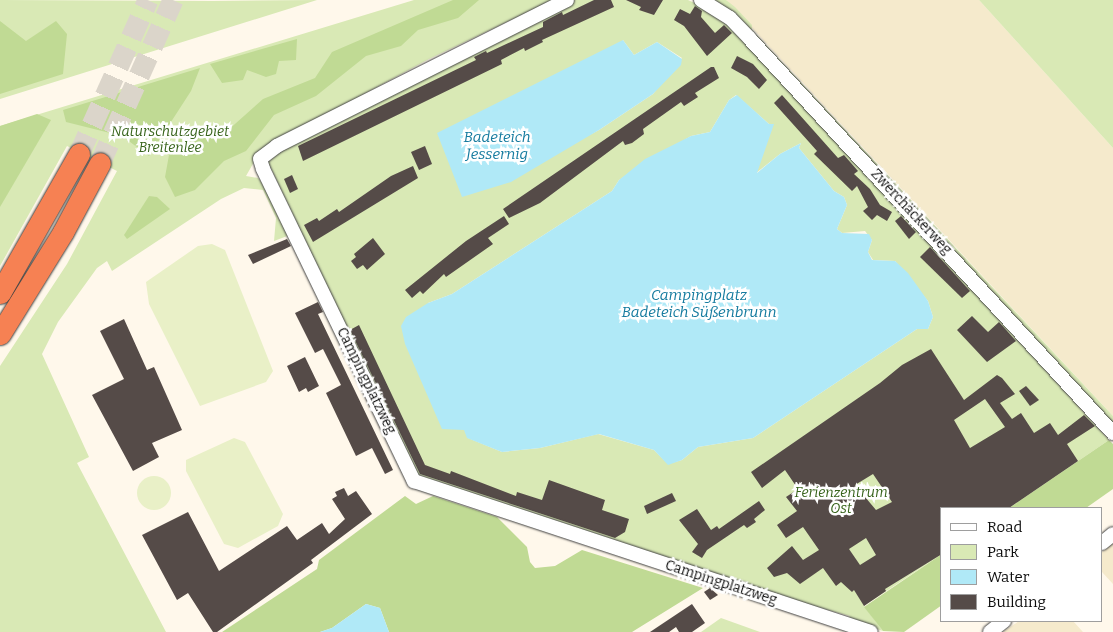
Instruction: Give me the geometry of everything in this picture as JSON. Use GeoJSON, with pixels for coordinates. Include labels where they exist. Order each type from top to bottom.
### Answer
{"type":"FeatureCollection","features":[{"type":"Feature","properties":{"kind":"highway"},"geometry":{"type":"LineString","coordinates":[[0,293],[79,154]]}},
{"type":"Feature","properties":{"kind":"highway"},"geometry":{"type":"LineString","coordinates":[[0,334],[58,240],[100,163]]}},
{"type":"Feature","properties":{"kind":"street","name":"Campingplatzweg"},"geometry":{"type":"LineString","coordinates":[[568,0],[382,91],[276,146],[260,159],[414,481],[871,632]]}},
{"type":"Feature","properties":{"kind":"street","name":"Zwerchäckerweg"},"geometry":{"type":"LineString","coordinates":[[701,0],[730,18],[744,32],[1113,433]]}},
{"type":"Feature","properties":{"kind":"street"},"geometry":{"type":"LineString","coordinates":[[1103,542],[1113,534]]}},
{"type":"Feature","properties":{"kind":"street"},"geometry":{"type":"LineString","coordinates":[[990,632],[1003,622]]}},
{"type":"Feature","properties":{"kind":"shaded area"},"geometry":{"type":"Polygon","coordinates":[[[726,0],[979,0],[1113,148],[1113,416],[726,0]]]}},
{"type":"Feature","properties":{"kind":"shaded area"},"geometry":{"type":"Polygon","coordinates":[[[1113,543],[1113,584],[1103,573],[1103,551],[1113,543]]]}},
{"type":"Feature","properties":{"kind":"shaded area"},"geometry":{"type":"Polygon","coordinates":[[[1018,622],[1074,622],[1083,632],[1003,632],[1018,622]]]}},
{"type":"Feature","properties":{"kind":"green space"},"geometry":{"type":"Polygon","coordinates":[[[0,0],[213,1],[317,0],[0,99],[0,0]]]}},
{"type":"Feature","properties":{"kind":"green space","name":"Naturschutzgebiet Breitenlee"},"geometry":{"type":"Polygon","coordinates":[[[414,0],[553,0],[429,59],[303,127],[258,155],[246,176],[258,178],[268,188],[290,235],[274,241],[276,218],[263,190],[244,188],[221,199],[112,271],[107,261],[97,268],[58,322],[42,354],[89,457],[77,463],[166,632],[0,632],[0,366],[67,264],[117,171],[67,146],[0,266],[0,126],[414,0]]]}},
{"type":"Feature","properties":{"kind":"green space"},"geometry":{"type":"Polygon","coordinates":[[[453,0],[479,0],[458,18],[418,30],[401,46],[366,56],[316,96],[274,115],[246,151],[224,161],[195,190],[175,197],[165,177],[169,155],[184,129],[226,132],[263,99],[315,78],[332,52],[453,0]]]}},
{"type":"Feature","properties":{"kind":"green space","name":"Ferienzentrum Ost"},"geometry":{"type":"Polygon","coordinates":[[[575,0],[688,0],[708,9],[729,24],[1109,440],[1010,507],[940,507],[940,555],[864,606],[883,631],[846,619],[850,616],[762,592],[416,474],[268,162],[283,150],[575,0]],[[623,40],[566,147],[599,130],[653,94],[682,58],[657,42],[634,55],[623,40]],[[736,95],[729,100],[710,132],[691,136],[619,180],[612,191],[452,294],[428,303],[468,438],[502,452],[540,448],[598,434],[654,450],[668,464],[682,460],[698,447],[753,438],[917,329],[928,329],[933,317],[928,301],[895,261],[873,260],[868,252],[872,240],[865,231],[842,233],[837,229],[847,205],[844,197],[834,191],[799,148],[801,143],[780,154],[756,173],[773,124],[769,124],[736,95]]]}},
{"type":"Feature","properties":{"kind":"green space"},"geometry":{"type":"Polygon","coordinates":[[[713,0],[726,0],[752,25],[752,30],[1113,416],[1113,426],[713,0]]]}},
{"type":"Feature","properties":{"kind":"green space"},"geometry":{"type":"Polygon","coordinates":[[[979,0],[1113,0],[1113,148],[979,0]]]}},
{"type":"Feature","properties":{"kind":"green space"},"geometry":{"type":"Polygon","coordinates":[[[0,21],[26,41],[56,21],[67,34],[63,74],[0,94],[0,21]]]}},
{"type":"Feature","properties":{"kind":"green space"},"geometry":{"type":"Polygon","coordinates":[[[297,39],[296,60],[279,61],[276,74],[266,77],[247,70],[243,80],[222,83],[210,64],[297,39]]]}},
{"type":"Feature","properties":{"kind":"green space"},"geometry":{"type":"Polygon","coordinates":[[[200,68],[191,91],[149,156],[122,136],[66,122],[63,110],[200,68]]]}},
{"type":"Feature","properties":{"kind":"green space"},"geometry":{"type":"Polygon","coordinates":[[[37,114],[51,120],[0,207],[0,126],[37,114]]]}},
{"type":"Feature","properties":{"kind":"green space"},"geometry":{"type":"Polygon","coordinates":[[[149,196],[157,197],[170,209],[127,239],[124,235],[149,196]]]}},
{"type":"Feature","properties":{"kind":"green space"},"geometry":{"type":"Polygon","coordinates":[[[212,244],[225,250],[273,371],[266,382],[200,406],[149,304],[146,282],[198,246],[212,244]]]}},
{"type":"Feature","properties":{"kind":"green space"},"geometry":{"type":"Polygon","coordinates":[[[234,438],[245,442],[283,514],[278,526],[238,548],[224,544],[186,471],[186,460],[234,438]]]}},
{"type":"Feature","properties":{"kind":"green space"},"geometry":{"type":"Polygon","coordinates":[[[1109,440],[1113,444],[1113,489],[1087,507],[1010,507],[1109,440]]]}},
{"type":"Feature","properties":{"kind":"green space"},"geometry":{"type":"Polygon","coordinates":[[[154,476],[161,477],[166,481],[170,486],[170,500],[166,505],[161,509],[154,510],[147,509],[142,505],[138,500],[137,493],[138,486],[142,481],[147,477],[154,476]]]}},
{"type":"Feature","properties":{"kind":"green space"},"geometry":{"type":"Polygon","coordinates":[[[405,496],[416,504],[433,496],[497,517],[527,547],[530,562],[535,568],[555,566],[582,550],[703,588],[632,632],[389,632],[380,608],[366,604],[332,628],[320,632],[222,632],[317,569],[319,560],[405,496]]]}},
{"type":"Feature","properties":{"kind":"green space"},"geometry":{"type":"Polygon","coordinates":[[[940,555],[940,606],[904,632],[883,631],[864,607],[940,555]]]}},
{"type":"Feature","properties":{"kind":"green space"},"geometry":{"type":"Polygon","coordinates":[[[721,618],[760,632],[701,632],[721,618]]]}},
{"type":"Feature","properties":{"kind":"water","name":"Badeteich Jessernig"},"geometry":{"type":"Polygon","coordinates":[[[623,40],[634,55],[657,42],[682,59],[681,65],[653,94],[599,130],[511,182],[462,197],[437,133],[623,40]]]}},
{"type":"Feature","properties":{"kind":"water","name":"Campingplatz Badeteich Süßenbrunn"},"geometry":{"type":"Polygon","coordinates":[[[737,95],[769,124],[774,124],[757,173],[780,154],[801,143],[799,148],[834,191],[844,197],[847,205],[837,229],[842,233],[869,234],[872,240],[868,252],[872,260],[895,261],[908,273],[928,301],[933,317],[928,329],[917,329],[753,438],[698,447],[682,460],[668,465],[654,450],[599,434],[540,448],[502,452],[467,438],[464,430],[442,429],[405,344],[401,326],[406,317],[428,303],[452,294],[612,191],[619,180],[645,159],[691,136],[710,132],[729,100],[737,95]]]}},
{"type":"Feature","properties":{"kind":"water"},"geometry":{"type":"Polygon","coordinates":[[[366,604],[380,608],[389,632],[320,632],[332,628],[366,604]]]}},
{"type":"Feature","properties":{"kind":"building"},"geometry":{"type":"Polygon","coordinates":[[[594,0],[611,0],[614,7],[542,40],[543,42],[525,51],[524,48],[501,60],[502,64],[303,161],[298,146],[476,60],[474,57],[486,51],[487,53],[543,27],[543,22],[562,12],[563,15],[594,0]]]}},
{"type":"Feature","properties":{"kind":"building"},"geometry":{"type":"Polygon","coordinates":[[[626,0],[663,0],[654,15],[639,10],[641,7],[626,0]]]}},
{"type":"Feature","properties":{"kind":"building"},"geometry":{"type":"Polygon","coordinates":[[[695,6],[702,11],[701,17],[715,33],[724,25],[732,33],[707,56],[684,26],[674,20],[680,9],[690,14],[695,6]]]}},
{"type":"Feature","properties":{"kind":"building"},"geometry":{"type":"Polygon","coordinates":[[[737,56],[753,64],[767,80],[759,89],[747,77],[731,68],[737,56]]]}},
{"type":"Feature","properties":{"kind":"building"},"geometry":{"type":"Polygon","coordinates":[[[711,67],[714,67],[719,78],[695,93],[698,97],[684,106],[681,102],[643,129],[644,134],[632,143],[625,145],[623,141],[540,203],[509,218],[503,209],[711,67]]]}},
{"type":"Feature","properties":{"kind":"building"},"geometry":{"type":"Polygon","coordinates":[[[782,95],[838,158],[844,155],[858,171],[854,174],[870,189],[880,205],[892,212],[887,221],[877,215],[872,220],[863,211],[868,207],[857,186],[852,191],[814,154],[817,151],[774,103],[782,95]]]}},
{"type":"Feature","properties":{"kind":"building"},"geometry":{"type":"Polygon","coordinates":[[[425,146],[432,164],[419,170],[411,152],[425,146]]]}},
{"type":"Feature","properties":{"kind":"building"},"geometry":{"type":"Polygon","coordinates":[[[413,166],[418,178],[313,242],[304,225],[317,218],[319,221],[337,209],[339,212],[391,176],[413,166]]]}},
{"type":"Feature","properties":{"kind":"building"},"geometry":{"type":"Polygon","coordinates":[[[292,175],[298,189],[290,193],[284,179],[292,175]]]}},
{"type":"Feature","properties":{"kind":"building"},"geometry":{"type":"Polygon","coordinates":[[[504,216],[509,224],[488,238],[493,244],[446,277],[444,274],[423,294],[420,291],[412,298],[405,290],[466,241],[504,216]]]}},
{"type":"Feature","properties":{"kind":"building"},"geometry":{"type":"Polygon","coordinates":[[[901,216],[916,232],[909,239],[895,221],[901,216]]]}},
{"type":"Feature","properties":{"kind":"building"},"geometry":{"type":"Polygon","coordinates":[[[373,238],[385,254],[367,270],[363,265],[357,269],[351,261],[356,257],[354,254],[373,238]]]}},
{"type":"Feature","properties":{"kind":"building"},"geometry":{"type":"Polygon","coordinates":[[[287,239],[291,246],[253,264],[248,255],[287,239]]]}},
{"type":"Feature","properties":{"kind":"building"},"geometry":{"type":"Polygon","coordinates":[[[930,247],[970,291],[962,298],[920,257],[930,247]]]}},
{"type":"Feature","properties":{"kind":"building"},"geometry":{"type":"Polygon","coordinates":[[[318,302],[323,312],[318,314],[393,470],[385,474],[372,448],[356,456],[326,393],[341,385],[323,349],[315,353],[295,313],[318,302]]]}},
{"type":"Feature","properties":{"kind":"building"},"geometry":{"type":"Polygon","coordinates":[[[972,316],[988,332],[999,322],[1016,341],[987,362],[957,330],[972,316]]]}},
{"type":"Feature","properties":{"kind":"building"},"geometry":{"type":"Polygon","coordinates":[[[124,319],[147,370],[154,367],[182,430],[152,443],[159,457],[133,471],[92,395],[124,379],[100,331],[124,319]]]}},
{"type":"Feature","properties":{"kind":"building"},"geometry":{"type":"Polygon","coordinates":[[[359,325],[425,465],[450,474],[451,471],[516,496],[517,492],[542,500],[549,480],[605,500],[602,510],[629,519],[625,532],[615,538],[420,474],[350,330],[359,325]]]}},
{"type":"Feature","properties":{"kind":"building"},"geometry":{"type":"Polygon","coordinates":[[[931,349],[964,400],[997,375],[1002,378],[1015,394],[1000,403],[1012,419],[1021,413],[1034,433],[1050,423],[1058,435],[1084,415],[1095,426],[1067,444],[1078,461],[1010,507],[940,507],[940,555],[885,589],[886,591],[864,606],[854,590],[852,592],[841,582],[836,586],[823,568],[800,584],[787,573],[774,577],[767,568],[792,546],[803,560],[819,550],[803,527],[786,538],[777,525],[797,511],[786,497],[798,489],[785,470],[762,488],[751,472],[880,383],[902,365],[931,349]],[[985,399],[954,420],[970,448],[1005,427],[985,399]],[[873,474],[855,485],[876,510],[892,502],[873,474]],[[866,538],[849,549],[860,565],[876,555],[866,538]]]}},
{"type":"Feature","properties":{"kind":"building"},"geometry":{"type":"Polygon","coordinates":[[[305,357],[319,386],[308,392],[306,388],[299,392],[287,366],[305,357]]]}},
{"type":"Feature","properties":{"kind":"building"},"geometry":{"type":"Polygon","coordinates":[[[1026,386],[1039,400],[1030,406],[1019,391],[1026,386]]]}},
{"type":"Feature","properties":{"kind":"building"},"geometry":{"type":"Polygon","coordinates":[[[344,488],[348,496],[356,491],[372,514],[311,560],[313,563],[217,632],[213,632],[188,593],[177,600],[142,535],[188,512],[219,571],[287,526],[297,540],[322,523],[329,534],[345,519],[332,499],[337,496],[335,492],[344,488]]]}},
{"type":"Feature","properties":{"kind":"building"},"geometry":{"type":"Polygon","coordinates":[[[672,493],[676,501],[647,514],[644,506],[672,493]]]}},
{"type":"Feature","properties":{"kind":"building"},"geometry":{"type":"Polygon","coordinates":[[[759,501],[765,510],[754,519],[756,522],[747,528],[744,525],[707,550],[702,558],[692,552],[698,544],[679,520],[697,509],[711,530],[717,526],[719,529],[759,501]]]}},
{"type":"Feature","properties":{"kind":"building"},"geometry":{"type":"Polygon","coordinates":[[[710,588],[718,595],[710,600],[704,592],[710,588]]]}},
{"type":"Feature","properties":{"kind":"building"},"geometry":{"type":"Polygon","coordinates":[[[692,604],[705,623],[692,632],[679,632],[676,627],[669,632],[650,632],[692,604]]]}},
{"type":"Feature","properties":{"kind":"tunnel"},"geometry":{"type":"LineString","coordinates":[[79,154],[148,0]]}},
{"type":"Feature","properties":{"kind":"tunnel"},"geometry":{"type":"LineString","coordinates":[[100,163],[173,0]]}}]}
